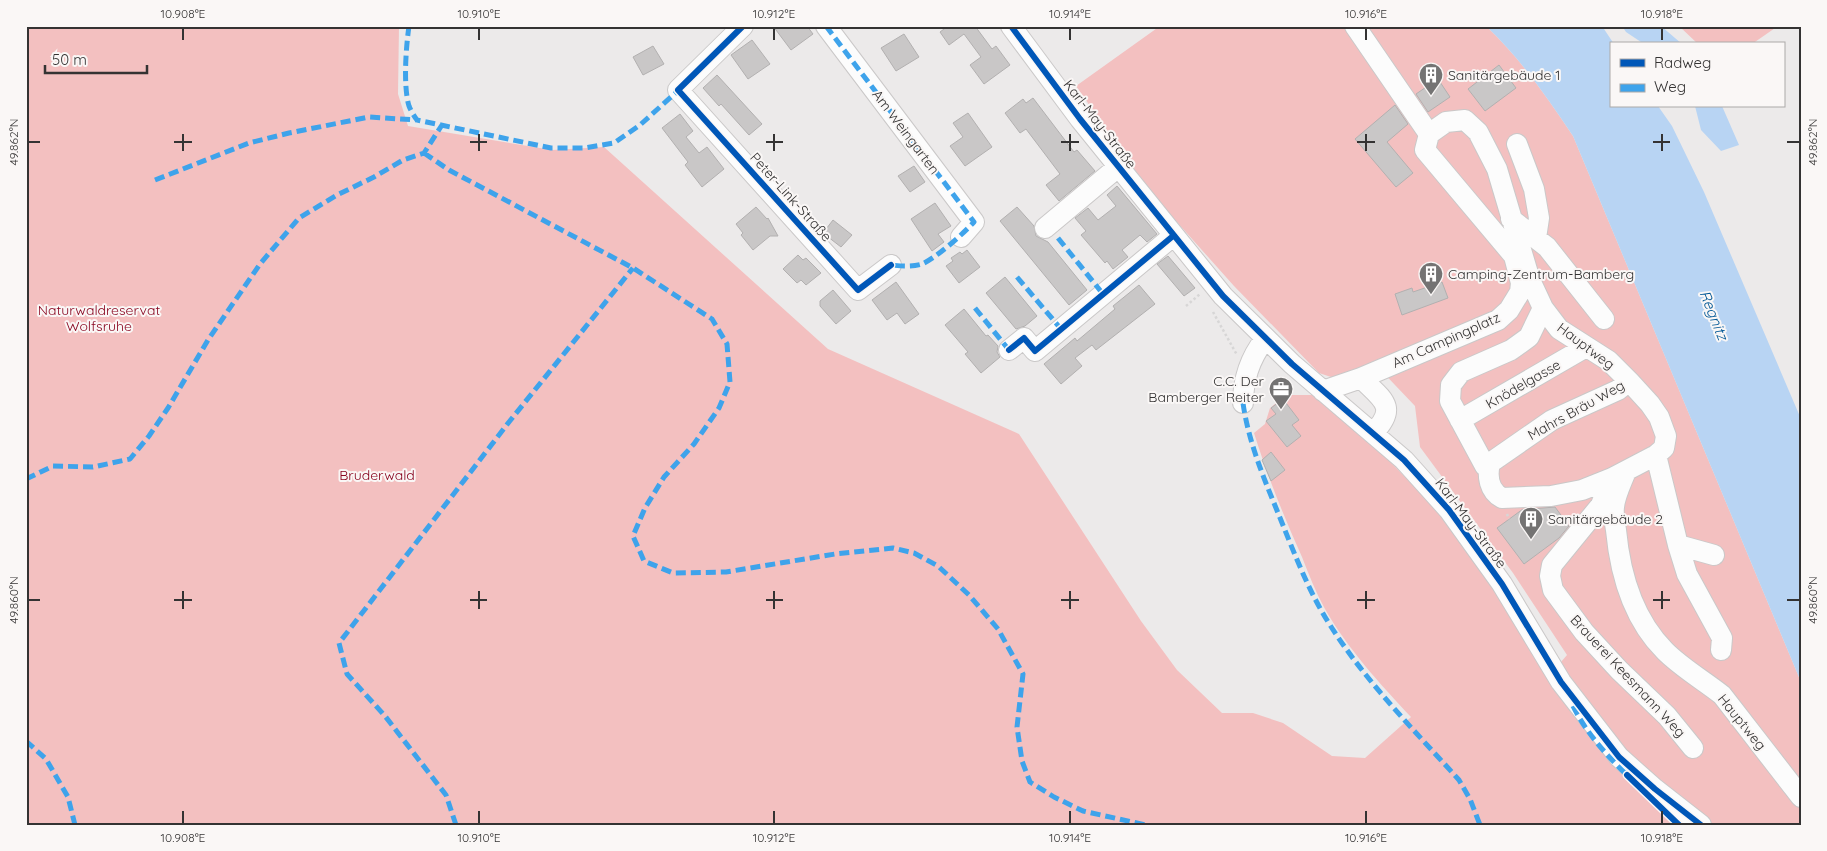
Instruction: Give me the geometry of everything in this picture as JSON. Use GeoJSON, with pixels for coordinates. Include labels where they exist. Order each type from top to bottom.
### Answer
{"type":"FeatureCollection","features":[{"type":"Feature","properties":{"kind":"street","name":"Peter-Link-Straße"},"geometry":{"type":"LineString","coordinates":[[743,26],[678,90],[858,290],[891,265]]}},
{"type":"Feature","properties":{"kind":"street","name":"Am Weingarten"},"geometry":{"type":"LineString","coordinates":[[826,26],[974,222],[961,237]]}},
{"type":"Feature","properties":{"kind":"street","name":"Karl-May-Straße"},"geometry":{"type":"LineString","coordinates":[[1011,26],[1044,73],[1223,296],[1265,339],[1404,460],[1449,510],[1502,584],[1561,682],[1619,757],[1655,789],[1702,825]]}},
{"type":"Feature","properties":{"kind":"street"},"geometry":{"type":"LineString","coordinates":[[1355,26],[1429,134]]}},
{"type":"Feature","properties":{"kind":"street","name":"Hauptweg"},"geometry":{"type":"LineString","coordinates":[[1429,134],[1446,122],[1464,120],[1478,132],[1497,169],[1530,280],[1543,308],[1560,329],[1586,348],[1609,361],[1650,404],[1659,417],[1666,436],[1664,448],[1656,455]]}},
{"type":"Feature","properties":{"kind":"street","name":"Am Campingplatz"},"geometry":{"type":"LineString","coordinates":[[1323,391],[1361,378],[1498,320],[1509,310],[1520,292],[1521,283],[1514,256],[1425,150],[1429,134]]}},
{"type":"Feature","properties":{"kind":"street"},"geometry":{"type":"LineString","coordinates":[[1517,144],[1534,189],[1539,218],[1536,238]]}},
{"type":"Feature","properties":{"kind":"street"},"geometry":{"type":"LineString","coordinates":[[1045,228],[1118,167]]}},
{"type":"Feature","properties":{"kind":"street"},"geometry":{"type":"LineString","coordinates":[[1511,219],[1547,247],[1604,319]]}},
{"type":"Feature","properties":{"kind":"street"},"geometry":{"type":"LineString","coordinates":[[1009,350],[1024,338],[1035,351],[1173,236]]}},
{"type":"Feature","properties":{"kind":"street"},"geometry":{"type":"LineString","coordinates":[[1543,308],[1529,337],[1511,350],[1461,372],[1451,385],[1450,401],[1484,466],[1489,468],[1490,482],[1496,495],[1502,498],[1551,496],[1582,490],[1656,455],[1687,574],[1722,638],[1721,650]]}},
{"type":"Feature","properties":{"kind":"street"},"geometry":{"type":"LineString","coordinates":[[1243,403],[1243,391],[1248,367],[1255,352],[1265,339]]}},
{"type":"Feature","properties":{"kind":"street","name":"Knödelgasse"},"geometry":{"type":"LineString","coordinates":[[1460,420],[1586,348]]}},
{"type":"Feature","properties":{"kind":"street"},"geometry":{"type":"LineString","coordinates":[[1361,378],[1383,400],[1387,410],[1384,422],[1373,434]]}},
{"type":"Feature","properties":{"kind":"street","name":"Mahrs Bräu Weg"},"geometry":{"type":"LineString","coordinates":[[1489,468],[1490,463],[1552,420],[1618,390],[1629,381]]}},
{"type":"Feature","properties":{"kind":"street","name":"Hauptweg"},"geometry":{"type":"LineString","coordinates":[[1619,474],[1614,507],[1618,554],[1628,590],[1648,629],[1664,650],[1684,668],[1722,695],[1801,797]]}},
{"type":"Feature","properties":{"kind":"street","name":"Brauerei Keesmann Weg"},"geometry":{"type":"LineString","coordinates":[[1619,474],[1601,505],[1552,565],[1550,576],[1553,590],[1584,632],[1619,670],[1667,716],[1693,748]]}},
{"type":"Feature","properties":{"kind":"street"},"geometry":{"type":"LineString","coordinates":[[1678,545],[1714,555]]}},
{"type":"Feature","properties":{"kind":"path"},"geometry":{"type":"LineString","coordinates":[[1186,306],[1200,294]]}},
{"type":"Feature","properties":{"kind":"path"},"geometry":{"type":"LineString","coordinates":[[1212,309],[1240,360],[1248,367]]}},
{"type":"Feature","properties":{"kind":"green space","name":"Bruderwald"},"geometry":{"type":"Polygon","coordinates":[[[26,26],[399,26],[398,94],[408,126],[552,150],[604,147],[828,349],[1019,434],[1141,621],[1177,670],[1222,713],[1253,713],[1283,723],[1332,756],[1365,758],[1411,717],[1365,666],[1334,624],[1316,590],[1276,496],[1254,433],[1265,424],[1270,408],[1286,395],[1312,395],[1319,400],[1375,446],[1442,515],[1508,608],[1549,676],[1567,655],[1513,573],[1420,447],[1415,406],[1375,364],[1334,378],[1319,373],[1234,286],[1151,193],[1076,86],[1160,26],[1486,26],[1522,65],[1573,136],[1801,682],[1801,825],[26,825],[26,26]]]}},
{"type":"Feature","properties":{"kind":"green space"},"geometry":{"type":"Polygon","coordinates":[[[1679,26],[1778,26],[1755,42],[1696,42],[1679,26]]]}},
{"type":"Feature","properties":{"kind":"water","name":"Regnitz"},"geometry":{"type":"Polygon","coordinates":[[[1486,26],[1602,26],[1613,42],[1610,42],[1610,108],[1659,108],[1672,126],[1704,192],[1801,419],[1801,682],[1573,136],[1522,65],[1486,26]]]}},
{"type":"Feature","properties":{"kind":"water"},"geometry":{"type":"Polygon","coordinates":[[[1622,26],[1661,26],[1680,42],[1641,42],[1626,32],[1622,26]]]}},
{"type":"Feature","properties":{"kind":"water"},"geometry":{"type":"Polygon","coordinates":[[[1696,108],[1723,108],[1739,145],[1721,151],[1701,130],[1696,108]]]}},
{"type":"Feature","properties":{"kind":"building"},"geometry":{"type":"Polygon","coordinates":[[[773,26],[807,26],[813,34],[791,50],[773,26]]]}},
{"type":"Feature","properties":{"kind":"building"},"geometry":{"type":"Polygon","coordinates":[[[948,26],[975,26],[992,49],[996,46],[1010,65],[984,84],[970,65],[981,57],[964,34],[949,45],[940,32],[948,26]]]}},
{"type":"Feature","properties":{"kind":"building"},"geometry":{"type":"Polygon","coordinates":[[[904,34],[919,57],[896,71],[881,48],[904,34]]]}},
{"type":"Feature","properties":{"kind":"building"},"geometry":{"type":"Polygon","coordinates":[[[752,40],[770,64],[748,79],[731,55],[752,40]]]}},
{"type":"Feature","properties":{"kind":"building"},"geometry":{"type":"Polygon","coordinates":[[[653,46],[664,64],[643,75],[633,57],[653,46]]]}},
{"type":"Feature","properties":{"kind":"building"},"geometry":{"type":"Polygon","coordinates":[[[1499,65],[1516,88],[1485,111],[1468,89],[1499,65]]]}},
{"type":"Feature","properties":{"kind":"building"},"geometry":{"type":"Polygon","coordinates":[[[717,75],[762,124],[749,135],[721,104],[719,106],[703,88],[717,75]]]}},
{"type":"Feature","properties":{"kind":"building","name":"Sanitärgebäude 1"},"geometry":{"type":"Polygon","coordinates":[[[1438,79],[1450,97],[1428,112],[1416,94],[1438,79]]]}},
{"type":"Feature","properties":{"kind":"building"},"geometry":{"type":"Polygon","coordinates":[[[1033,98],[1074,152],[1077,150],[1095,171],[1059,201],[1046,185],[1060,174],[1026,129],[1020,133],[1005,113],[1023,99],[1026,103],[1033,98]]]}},
{"type":"Feature","properties":{"kind":"building"},"geometry":{"type":"Polygon","coordinates":[[[1395,105],[1408,124],[1387,142],[1413,173],[1396,187],[1355,139],[1395,105]]]}},
{"type":"Feature","properties":{"kind":"building"},"geometry":{"type":"Polygon","coordinates":[[[968,113],[992,147],[965,166],[950,146],[963,137],[953,123],[968,113]]]}},
{"type":"Feature","properties":{"kind":"building"},"geometry":{"type":"Polygon","coordinates":[[[680,114],[693,131],[686,137],[699,153],[707,147],[724,169],[702,187],[685,165],[688,162],[662,128],[680,114]]]}},
{"type":"Feature","properties":{"kind":"building"},"geometry":{"type":"Polygon","coordinates":[[[914,166],[925,182],[910,192],[898,176],[914,166]]]}},
{"type":"Feature","properties":{"kind":"building"},"geometry":{"type":"Polygon","coordinates":[[[1117,186],[1157,234],[1147,242],[1140,235],[1122,250],[1128,257],[1113,269],[1107,261],[1105,263],[1081,235],[1086,231],[1075,218],[1088,208],[1098,220],[1116,206],[1107,195],[1117,186]]]}},
{"type":"Feature","properties":{"kind":"building"},"geometry":{"type":"Polygon","coordinates":[[[935,203],[951,226],[938,234],[944,242],[932,251],[911,219],[935,203]]]}},
{"type":"Feature","properties":{"kind":"building"},"geometry":{"type":"Polygon","coordinates":[[[756,207],[768,218],[778,236],[770,236],[753,250],[741,235],[743,233],[736,224],[756,207]]]}},
{"type":"Feature","properties":{"kind":"building"},"geometry":{"type":"Polygon","coordinates":[[[1017,207],[1034,226],[1036,236],[1048,242],[1087,290],[1069,305],[1000,221],[1017,207]]]}},
{"type":"Feature","properties":{"kind":"building"},"geometry":{"type":"Polygon","coordinates":[[[833,220],[852,235],[841,247],[823,233],[833,220]]]}},
{"type":"Feature","properties":{"kind":"building"},"geometry":{"type":"Polygon","coordinates":[[[967,250],[980,267],[959,283],[946,266],[953,261],[951,258],[967,250]]]}},
{"type":"Feature","properties":{"kind":"building"},"geometry":{"type":"Polygon","coordinates":[[[798,255],[803,260],[806,258],[821,273],[806,285],[801,280],[797,283],[783,269],[798,255]]]}},
{"type":"Feature","properties":{"kind":"building"},"geometry":{"type":"Polygon","coordinates":[[[1168,256],[1195,288],[1184,296],[1157,264],[1168,256]]]}},
{"type":"Feature","properties":{"kind":"building"},"geometry":{"type":"Polygon","coordinates":[[[1005,277],[1037,316],[1025,326],[1016,329],[986,293],[1005,277]]]}},
{"type":"Feature","properties":{"kind":"building"},"geometry":{"type":"Polygon","coordinates":[[[896,282],[919,314],[905,324],[897,313],[887,320],[872,300],[896,282]]]}},
{"type":"Feature","properties":{"kind":"building"},"geometry":{"type":"Polygon","coordinates":[[[1442,282],[1448,298],[1402,315],[1395,294],[1412,288],[1413,292],[1442,282]]]}},
{"type":"Feature","properties":{"kind":"building"},"geometry":{"type":"Polygon","coordinates":[[[1139,285],[1155,304],[1096,350],[1092,345],[1075,358],[1082,366],[1061,384],[1044,364],[1075,338],[1077,341],[1115,309],[1113,306],[1139,285]]]}},
{"type":"Feature","properties":{"kind":"building"},"geometry":{"type":"Polygon","coordinates":[[[833,290],[851,311],[836,324],[820,306],[820,301],[833,290]]]}},
{"type":"Feature","properties":{"kind":"building"},"geometry":{"type":"Polygon","coordinates":[[[964,309],[986,336],[988,335],[998,346],[997,352],[1000,357],[981,373],[965,354],[968,352],[945,325],[964,309]]]}},
{"type":"Feature","properties":{"kind":"building"},"geometry":{"type":"Polygon","coordinates":[[[1283,399],[1299,420],[1292,425],[1301,436],[1287,447],[1266,421],[1276,414],[1271,408],[1283,399]]]}},
{"type":"Feature","properties":{"kind":"building"},"geometry":{"type":"Polygon","coordinates":[[[1271,452],[1285,470],[1271,481],[1262,460],[1271,452]]]}},
{"type":"Feature","properties":{"kind":"building","name":"Sanitärgebäude 2"},"geometry":{"type":"Polygon","coordinates":[[[1555,507],[1569,526],[1559,538],[1524,564],[1497,528],[1523,509],[1527,511],[1555,507]]]}},
{"type":"Feature","properties":{"kind":"marked path"},"geometry":{"type":"LineString","coordinates":[[409,26],[406,55],[406,88],[409,106],[417,120],[551,148],[584,148],[614,143],[640,125],[681,88]]}},
{"type":"Feature","properties":{"kind":"marked path"},"geometry":{"type":"LineString","coordinates":[[826,26],[974,222],[928,261],[918,265],[891,265],[887,268]]}},
{"type":"Feature","properties":{"kind":"marked path"},"geometry":{"type":"LineString","coordinates":[[155,180],[249,143],[289,133],[369,117],[417,120]]}},
{"type":"Feature","properties":{"kind":"marked path"},"geometry":{"type":"LineString","coordinates":[[26,479],[53,466],[93,467],[130,459],[168,408],[208,340],[260,264],[299,218],[337,195],[403,160],[424,153],[442,125]]}},
{"type":"Feature","properties":{"kind":"marked path"},"geometry":{"type":"LineString","coordinates":[[424,153],[449,170],[633,268],[712,319],[727,344],[730,382],[719,408],[694,444],[664,477],[645,508],[633,536],[644,561],[673,573],[726,572],[835,554],[893,548],[914,553],[938,566],[969,595],[998,629],[1023,674],[1017,727],[1022,761],[1030,782],[1054,797],[1083,811],[1146,825]]}},
{"type":"Feature","properties":{"kind":"marked path"},"geometry":{"type":"LineString","coordinates":[[1058,238],[1103,294]]}},
{"type":"Feature","properties":{"kind":"marked path"},"geometry":{"type":"LineString","coordinates":[[456,825],[446,795],[385,716],[347,674],[339,643],[509,422],[633,268]]}},
{"type":"Feature","properties":{"kind":"marked path"},"geometry":{"type":"LineString","coordinates":[[1017,277],[1061,329]]}},
{"type":"Feature","properties":{"kind":"marked path"},"geometry":{"type":"LineString","coordinates":[[975,308],[1009,350]]}},
{"type":"Feature","properties":{"kind":"marked path"},"geometry":{"type":"LineString","coordinates":[[1243,403],[1248,430],[1261,469],[1300,568],[1314,597],[1330,625],[1359,666],[1459,780],[1470,799],[1480,825]]}},
{"type":"Feature","properties":{"kind":"marked path"},"geometry":{"type":"LineString","coordinates":[[1573,706],[1584,726],[1598,745],[1630,778]]}},
{"type":"Feature","properties":{"kind":"marked path"},"geometry":{"type":"LineString","coordinates":[[26,741],[46,759],[68,797],[75,825]]}},
{"type":"Feature","properties":{"kind":"cycle path"},"geometry":{"type":"LineString","coordinates":[[743,26],[678,90],[858,290],[891,265]]}},
{"type":"Feature","properties":{"kind":"cycle path"},"geometry":{"type":"LineString","coordinates":[[1011,26],[1080,119],[1223,296],[1292,364],[1404,460],[1449,510],[1502,584],[1561,682],[1619,757],[1655,789],[1701,825]]}},
{"type":"Feature","properties":{"kind":"cycle path"},"geometry":{"type":"LineString","coordinates":[[1009,350],[1024,338],[1035,351],[1173,236]]}},
{"type":"Feature","properties":{"kind":"cycle path"},"geometry":{"type":"LineString","coordinates":[[1627,775],[1679,825]]}},
{"type":"Feature","properties":{"kind":"place","name":"Sanitärgebäude 1"},"geometry":{"type":"Point","coordinates":[1431,96]}},
{"type":"Feature","properties":{"kind":"place","name":"Camping-Zentrum-Bamberg"},"geometry":{"type":"Point","coordinates":[1431,295]}},
{"type":"Feature","properties":{"kind":"place","name":"C.C. Der Bamberger Reiter"},"geometry":{"type":"Point","coordinates":[1281,410]}},
{"type":"Feature","properties":{"kind":"place","name":"Sanitärgebäude 2"},"geometry":{"type":"Point","coordinates":[1531,540]}},
{"type":"Feature","properties":{"kind":"park label","name":"Naturwaldreservat Wolfsruhe"},"geometry":{"type":"Point","coordinates":[99,318]}}]}
